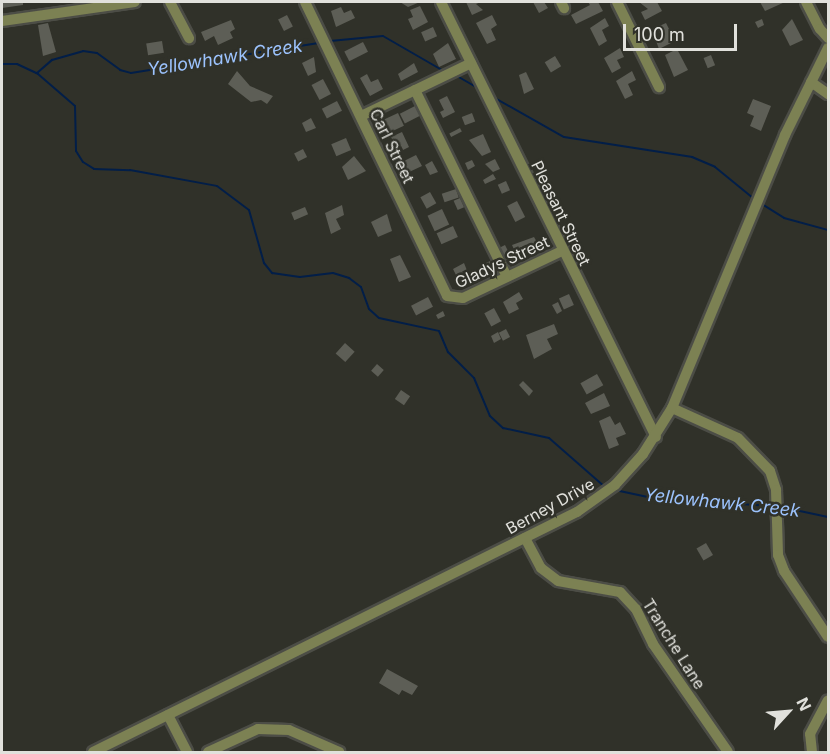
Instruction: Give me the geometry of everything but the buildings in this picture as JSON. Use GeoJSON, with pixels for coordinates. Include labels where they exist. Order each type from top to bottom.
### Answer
{"type":"FeatureCollection","features":[{"type":"Feature","properties":{"kind":"street"},"geometry":{"type":"LineString","coordinates":[[2,21],[135,2]]}},
{"type":"Feature","properties":{"kind":"street"},"geometry":{"type":"LineString","coordinates":[[170,2],[189,38]]}},
{"type":"Feature","properties":{"kind":"street","name":"Carl Street"},"geometry":{"type":"LineString","coordinates":[[305,2],[447,296],[455,300]]}},
{"type":"Feature","properties":{"kind":"street","name":"Pleasant Street"},"geometry":{"type":"LineString","coordinates":[[441,2],[562,251],[656,437]]}},
{"type":"Feature","properties":{"kind":"street"},"geometry":{"type":"LineString","coordinates":[[617,2],[659,87]]}},
{"type":"Feature","properties":{"kind":"street"},"geometry":{"type":"LineString","coordinates":[[806,2],[819,29],[828,38]]}},
{"type":"Feature","properties":{"kind":"street","name":"Berney Drive"},"geometry":{"type":"LineString","coordinates":[[93,753],[525,538],[608,490],[656,437],[672,408],[811,82],[828,48]]}},
{"type":"Feature","properties":{"kind":"street"},"geometry":{"type":"LineString","coordinates":[[361,116],[471,63]]}},
{"type":"Feature","properties":{"kind":"street"},"geometry":{"type":"LineString","coordinates":[[811,82],[828,94]]}},
{"type":"Feature","properties":{"kind":"street"},"geometry":{"type":"LineString","coordinates":[[416,90],[507,277]]}},
{"type":"Feature","properties":{"kind":"street","name":"Gladys Street"},"geometry":{"type":"LineString","coordinates":[[455,300],[562,251]]}},
{"type":"Feature","properties":{"kind":"street"},"geometry":{"type":"LineString","coordinates":[[672,408],[738,438],[770,471],[776,496],[778,555],[784,571],[828,637]]}},
{"type":"Feature","properties":{"kind":"street","name":"Tranche Lane"},"geometry":{"type":"LineString","coordinates":[[525,538],[541,568],[558,581],[620,592],[636,609],[652,644],[728,753]]}},
{"type":"Feature","properties":{"kind":"street"},"geometry":{"type":"LineString","coordinates":[[812,753],[810,734],[828,700]]}},
{"type":"Feature","properties":{"kind":"street"},"geometry":{"type":"LineString","coordinates":[[168,715],[187,753]]}},
{"type":"Feature","properties":{"kind":"street"},"geometry":{"type":"LineString","coordinates":[[208,753],[258,729],[289,730],[339,753]]}},
{"type":"Feature","properties":{"kind":"waterway","name":"Yellowhawk Creek"},"geometry":{"type":"LineString","coordinates":[[330,41],[383,36],[442,70]]}},
{"type":"Feature","properties":{"kind":"waterway","name":"Yellowhawk Creek"},"geometry":{"type":"LineString","coordinates":[[37,73],[52,60],[83,51],[97,53],[120,70],[131,73],[319,43]]}},
{"type":"Feature","properties":{"kind":"waterway","name":"Yellowhawk Creek"},"geometry":{"type":"LineString","coordinates":[[2,64],[17,64],[38,74],[75,106],[76,151],[83,162],[94,169],[130,170],[217,186],[249,210],[264,263],[272,273],[300,277],[333,273],[349,278],[361,287],[369,309],[379,318],[439,331],[448,352],[474,378],[490,416],[503,428],[549,438],[605,487]]}},
{"type":"Feature","properties":{"kind":"waterway","name":"Yellowhawk Creek"},"geometry":{"type":"LineString","coordinates":[[457,76],[476,87]]}},
{"type":"Feature","properties":{"kind":"waterway","name":"Yellowhawk Creek"},"geometry":{"type":"LineString","coordinates":[[493,97],[564,137],[692,157],[715,167],[753,198]]}},
{"type":"Feature","properties":{"kind":"waterway","name":"Yellowhawk Creek"},"geometry":{"type":"LineString","coordinates":[[762,204],[784,218],[828,230]]}},
{"type":"Feature","properties":{"kind":"waterway","name":"Yellowhawk Creek"},"geometry":{"type":"LineString","coordinates":[[615,490],[657,499],[773,506]]}},
{"type":"Feature","properties":{"kind":"waterway","name":"Yellowhawk Creek"},"geometry":{"type":"LineString","coordinates":[[781,507],[828,517]]}}]}
